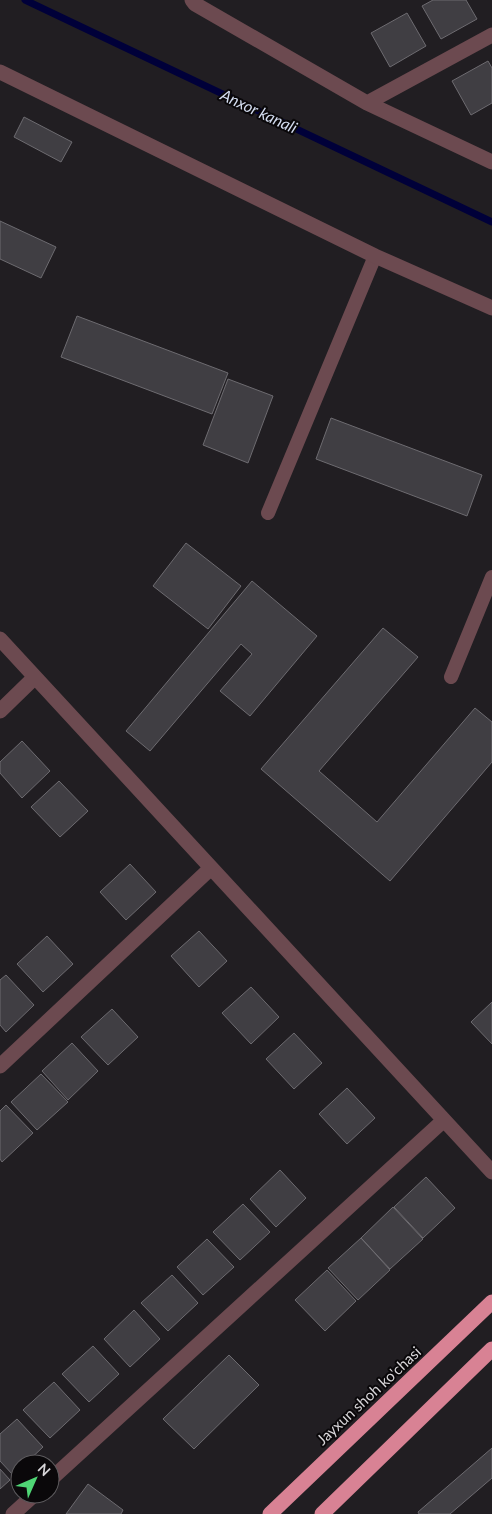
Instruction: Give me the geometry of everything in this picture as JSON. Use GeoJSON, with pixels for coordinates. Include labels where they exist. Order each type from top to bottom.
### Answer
{"type":"FeatureCollection","features":[{"type":"Feature","properties":{"kind":"highway","name":"Jayxun shoh ko'chasi"},"geometry":{"type":"LineString","coordinates":[[270,1514],[492,1302]]}},
{"type":"Feature","properties":{"kind":"highway"},"geometry":{"type":"LineString","coordinates":[[322,1514],[492,1349]]}},
{"type":"Feature","properties":{"kind":"street"},"geometry":{"type":"LineString","coordinates":[[192,0],[195,4],[368,103],[492,162]]}},
{"type":"Feature","properties":{"kind":"street"},"geometry":{"type":"LineString","coordinates":[[368,103],[492,35]]}},
{"type":"Feature","properties":{"kind":"street"},"geometry":{"type":"LineString","coordinates":[[0,72],[375,256],[492,308]]}},
{"type":"Feature","properties":{"kind":"street"},"geometry":{"type":"LineString","coordinates":[[0,639],[492,1172]]}},
{"type":"Feature","properties":{"kind":"street"},"geometry":{"type":"LineString","coordinates":[[0,710],[35,677]]}},
{"type":"Feature","properties":{"kind":"street"},"geometry":{"type":"LineString","coordinates":[[0,1066],[211,868]]}},
{"type":"Feature","properties":{"kind":"street"},"geometry":{"type":"LineString","coordinates":[[60,1471],[444,1120]]}},
{"type":"Feature","properties":{"kind":"street"},"geometry":{"type":"LineString","coordinates":[[13,1514],[24,1504]]}},
{"type":"Feature","properties":{"kind":"lane"},"geometry":{"type":"LineString","coordinates":[[268,513],[375,256]]}},
{"type":"Feature","properties":{"kind":"lane"},"geometry":{"type":"LineString","coordinates":[[451,677],[492,577]]}},
{"type":"Feature","properties":{"kind":"building"},"geometry":{"type":"Polygon","coordinates":[[[433,0],[466,0],[477,19],[441,39],[422,6],[433,0]]]}},
{"type":"Feature","properties":{"kind":"building"},"geometry":{"type":"Polygon","coordinates":[[[407,13],[426,46],[390,67],[371,33],[407,13]]]}},
{"type":"Feature","properties":{"kind":"building"},"geometry":{"type":"Polygon","coordinates":[[[488,61],[492,68],[492,103],[471,115],[452,81],[488,61]]]}},
{"type":"Feature","properties":{"kind":"building"},"geometry":{"type":"Polygon","coordinates":[[[24,117],[72,142],[61,162],[14,137],[24,117]]]}},
{"type":"Feature","properties":{"kind":"building"},"geometry":{"type":"Polygon","coordinates":[[[0,221],[56,247],[41,278],[0,259],[0,221]]]}},
{"type":"Feature","properties":{"kind":"building"},"geometry":{"type":"Polygon","coordinates":[[[77,316],[228,373],[212,414],[61,357],[77,316]]]}},
{"type":"Feature","properties":{"kind":"building"},"geometry":{"type":"Polygon","coordinates":[[[228,379],[273,396],[248,463],[203,445],[228,379]]]}},
{"type":"Feature","properties":{"kind":"building"},"geometry":{"type":"Polygon","coordinates":[[[331,418],[482,475],[467,516],[316,459],[331,418]]]}},
{"type":"Feature","properties":{"kind":"building"},"geometry":{"type":"Polygon","coordinates":[[[186,543],[241,586],[208,629],[153,586],[186,543]]]}},
{"type":"Feature","properties":{"kind":"building"},"geometry":{"type":"Polygon","coordinates":[[[252,581],[317,636],[250,716],[220,691],[252,654],[241,644],[150,751],[126,731],[252,581]]]}},
{"type":"Feature","properties":{"kind":"building"},"geometry":{"type":"Polygon","coordinates":[[[383,628],[418,657],[319,771],[377,822],[475,708],[492,722],[492,762],[390,881],[261,769],[383,628]]]}},
{"type":"Feature","properties":{"kind":"building"},"geometry":{"type":"Polygon","coordinates":[[[22,741],[50,771],[22,798],[0,773],[0,762],[22,741]]]}},
{"type":"Feature","properties":{"kind":"building"},"geometry":{"type":"Polygon","coordinates":[[[59,781],[88,811],[60,837],[31,807],[59,781]]]}},
{"type":"Feature","properties":{"kind":"building"},"geometry":{"type":"Polygon","coordinates":[[[130,864],[156,892],[126,920],[100,892],[130,864]]]}},
{"type":"Feature","properties":{"kind":"building"},"geometry":{"type":"Polygon","coordinates":[[[199,931],[227,961],[199,987],[171,956],[199,931]]]}},
{"type":"Feature","properties":{"kind":"building"},"geometry":{"type":"Polygon","coordinates":[[[47,936],[73,964],[43,992],[17,964],[47,936]]]}},
{"type":"Feature","properties":{"kind":"building"},"geometry":{"type":"Polygon","coordinates":[[[6,975],[34,1005],[6,1032],[0,1025],[0,980],[6,975]]]}},
{"type":"Feature","properties":{"kind":"building"},"geometry":{"type":"Polygon","coordinates":[[[251,987],[279,1017],[251,1044],[222,1013],[251,987]]]}},
{"type":"Feature","properties":{"kind":"building"},"geometry":{"type":"Polygon","coordinates":[[[492,1002],[492,1044],[471,1022],[492,1002]]]}},
{"type":"Feature","properties":{"kind":"building"},"geometry":{"type":"Polygon","coordinates":[[[112,1009],[138,1037],[108,1065],[81,1037],[112,1009]]]}},
{"type":"Feature","properties":{"kind":"building"},"geometry":{"type":"Polygon","coordinates":[[[294,1033],[322,1063],[294,1089],[266,1059],[294,1033]]]}},
{"type":"Feature","properties":{"kind":"building"},"geometry":{"type":"Polygon","coordinates":[[[72,1043],[98,1071],[68,1100],[42,1071],[72,1043]]]}},
{"type":"Feature","properties":{"kind":"building"},"geometry":{"type":"Polygon","coordinates":[[[41,1074],[68,1102],[37,1130],[11,1102],[41,1074]]]}},
{"type":"Feature","properties":{"kind":"building"},"geometry":{"type":"Polygon","coordinates":[[[347,1088],[375,1118],[347,1144],[319,1114],[347,1088]]]}},
{"type":"Feature","properties":{"kind":"building"},"geometry":{"type":"Polygon","coordinates":[[[6,1105],[33,1133],[2,1162],[0,1159],[0,1111],[6,1105]]]}},
{"type":"Feature","properties":{"kind":"building"},"geometry":{"type":"Polygon","coordinates":[[[280,1170],[306,1198],[276,1227],[250,1199],[280,1170]]]}},
{"type":"Feature","properties":{"kind":"building"},"geometry":{"type":"Polygon","coordinates":[[[426,1177],[455,1208],[423,1238],[394,1207],[426,1177]]]}},
{"type":"Feature","properties":{"kind":"building"},"geometry":{"type":"Polygon","coordinates":[[[243,1204],[270,1232],[240,1260],[213,1232],[243,1204]]]}},
{"type":"Feature","properties":{"kind":"building"},"geometry":{"type":"Polygon","coordinates":[[[393,1207],[423,1239],[390,1269],[361,1238],[393,1207]]]}},
{"type":"Feature","properties":{"kind":"building"},"geometry":{"type":"Polygon","coordinates":[[[361,1238],[390,1270],[358,1300],[328,1268],[361,1238]]]}},
{"type":"Feature","properties":{"kind":"building"},"geometry":{"type":"Polygon","coordinates":[[[207,1239],[234,1267],[203,1295],[177,1267],[207,1239]]]}},
{"type":"Feature","properties":{"kind":"building"},"geometry":{"type":"Polygon","coordinates":[[[327,1270],[356,1301],[325,1331],[295,1300],[327,1270]]]}},
{"type":"Feature","properties":{"kind":"building"},"geometry":{"type":"Polygon","coordinates":[[[172,1275],[198,1303],[168,1331],[141,1303],[172,1275]]]}},
{"type":"Feature","properties":{"kind":"building"},"geometry":{"type":"Polygon","coordinates":[[[134,1310],[160,1339],[130,1367],[104,1339],[134,1310]]]}},
{"type":"Feature","properties":{"kind":"building"},"geometry":{"type":"Polygon","coordinates":[[[93,1346],[119,1374],[89,1402],[62,1374],[93,1346]]]}},
{"type":"Feature","properties":{"kind":"building"},"geometry":{"type":"Polygon","coordinates":[[[229,1355],[259,1385],[194,1449],[163,1419],[229,1355]]]}},
{"type":"Feature","properties":{"kind":"building"},"geometry":{"type":"Polygon","coordinates":[[[54,1382],[80,1410],[50,1438],[23,1410],[54,1382]]]}},
{"type":"Feature","properties":{"kind":"building"},"geometry":{"type":"Polygon","coordinates":[[[17,1419],[43,1447],[36,1454],[10,1454],[10,1472],[0,1461],[0,1434],[17,1419]]]}},
{"type":"Feature","properties":{"kind":"building"},"geometry":{"type":"Polygon","coordinates":[[[492,1448],[492,1478],[450,1514],[419,1514],[418,1512],[492,1448]]]}},
{"type":"Feature","properties":{"kind":"building"},"geometry":{"type":"Polygon","coordinates":[[[0,1469],[10,1480],[0,1489],[0,1469]]]}},
{"type":"Feature","properties":{"kind":"building"},"geometry":{"type":"Polygon","coordinates":[[[88,1484],[123,1510],[121,1514],[66,1514],[88,1484]]]}},
{"type":"Feature","properties":{"kind":"waterway","name":"Anxor kanali"},"geometry":{"type":"LineString","coordinates":[[25,0],[492,222]]}}]}
